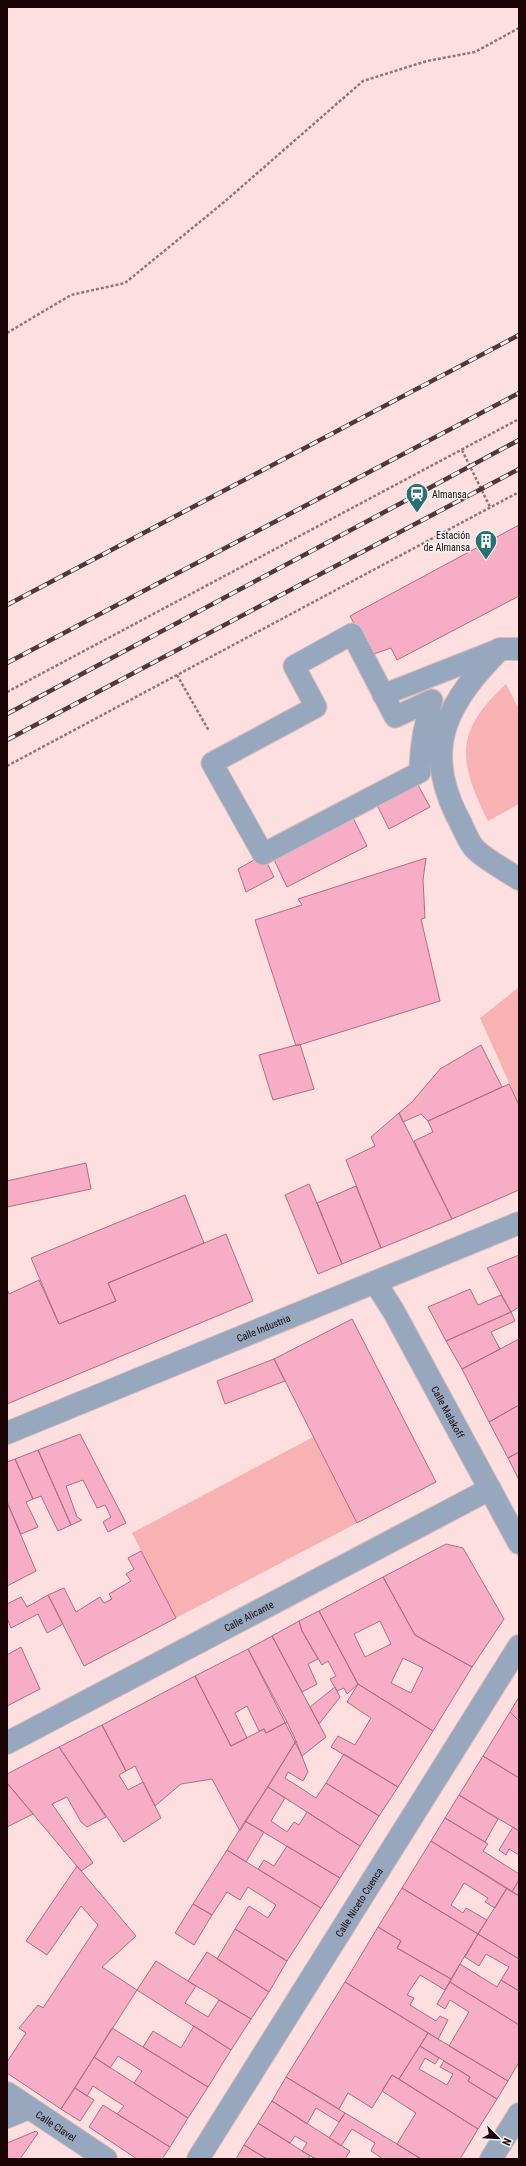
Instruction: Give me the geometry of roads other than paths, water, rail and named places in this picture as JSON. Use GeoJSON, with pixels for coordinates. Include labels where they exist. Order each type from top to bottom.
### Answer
{"type":"FeatureCollection","features":[{"type":"Feature","properties":{"kind":"street"},"geometry":{"type":"LineString","coordinates":[[519,639],[510,649],[481,669],[448,717],[441,760],[443,784],[450,802],[475,850],[519,879]]}},
{"type":"Feature","properties":{"kind":"street","name":"Calle Industria"},"geometry":{"type":"LineString","coordinates":[[7,1433],[519,1222]]}},
{"type":"Feature","properties":{"kind":"street","name":"Calle Malakoff"},"geometry":{"type":"LineString","coordinates":[[375,1282],[394,1312],[519,1543]]}},
{"type":"Feature","properties":{"kind":"street","name":"Calle Alicante"},"geometry":{"type":"LineString","coordinates":[[7,1743],[490,1490]]}},
{"type":"Feature","properties":{"kind":"street","name":"Calle Niceto Cuenca"},"geometry":{"type":"LineString","coordinates":[[198,2159],[519,1646]]}},
{"type":"Feature","properties":{"kind":"street","name":"Calle Clavel"},"geometry":{"type":"LineString","coordinates":[[7,2093],[106,2159]]}},
{"type":"Feature","properties":{"kind":"street"},"geometry":{"type":"LineString","coordinates":[[7,2117],[29,2108]]}},
{"type":"Feature","properties":{"kind":"street"},"geometry":{"type":"LineString","coordinates":[[491,2159],[519,2114]]}},
{"type":"Feature","properties":{"kind":"lane"},"geometry":{"type":"LineString","coordinates":[[352,634],[383,695],[395,717],[432,700],[423,729],[420,751],[420,772],[263,854],[212,763],[316,707],[294,666],[352,634]]}},
{"type":"Feature","properties":{"kind":"lane"},"geometry":{"type":"LineString","coordinates":[[383,695],[510,649]]}},
{"type":"Feature","properties":{"kind":"railway"},"geometry":{"type":"LineString","coordinates":[[7,605],[519,335]]}},
{"type":"Feature","properties":{"kind":"railway"},"geometry":{"type":"LineString","coordinates":[[7,663],[519,393]]}},
{"type":"Feature","properties":{"kind":"railway"},"geometry":{"type":"LineString","coordinates":[[7,714],[519,440]]}},
{"type":"Feature","properties":{"kind":"railway"},"geometry":{"type":"LineString","coordinates":[[7,740],[519,469]]}},
{"type":"Feature","properties":{"kind":"place","name":"Almansa"},"geometry":{"type":"Point","coordinates":[417,514]}},
{"type":"Feature","properties":{"kind":"place","name":"Estación de Almansa"},"geometry":{"type":"Point","coordinates":[486,560]}}]}
